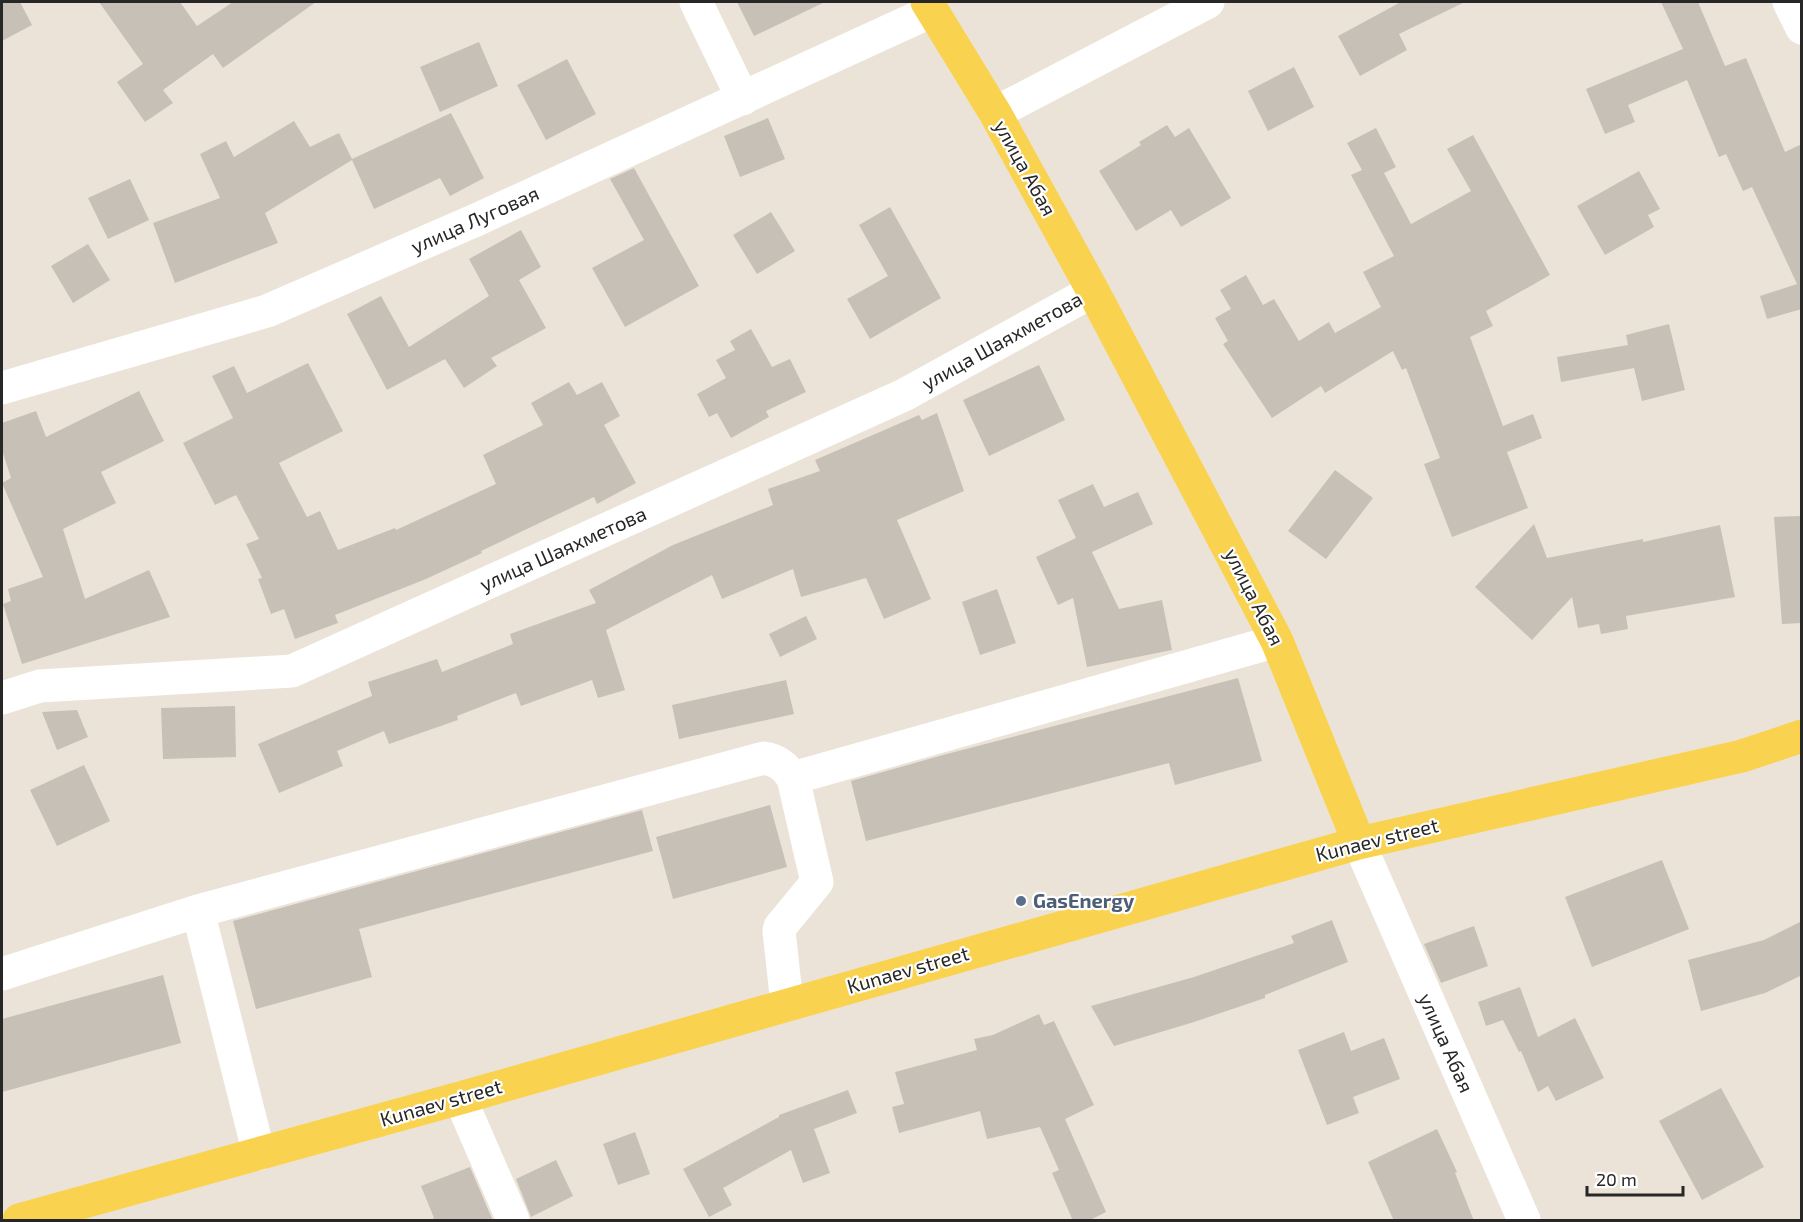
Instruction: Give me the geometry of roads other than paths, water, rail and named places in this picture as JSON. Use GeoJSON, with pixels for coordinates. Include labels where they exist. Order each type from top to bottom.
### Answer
{"type":"FeatureCollection","features":[{"type":"Feature","properties":{"kind":"main road","name":"улица Абая"},"geometry":{"type":"LineString","coordinates":[[930,6],[995,113],[1093,291],[1277,641],[1359,843]]}},
{"type":"Feature","properties":{"kind":"main road","name":"Kunaev street"},"geometry":{"type":"LineString","coordinates":[[20,1221],[1359,843],[1742,756],[1802,736]]}},
{"type":"Feature","properties":{"kind":"street"},"geometry":{"type":"LineString","coordinates":[[696,2],[743,99]]}},
{"type":"Feature","properties":{"kind":"street"},"geometry":{"type":"LineString","coordinates":[[995,113],[1208,2]]}},
{"type":"Feature","properties":{"kind":"street"},"geometry":{"type":"LineString","coordinates":[[1789,2],[1802,28]]}},
{"type":"Feature","properties":{"kind":"street","name":"улица Луговая"},"geometry":{"type":"LineString","coordinates":[[2,388],[267,311],[476,220],[743,99],[930,6]]}},
{"type":"Feature","properties":{"kind":"street","name":"улица Шаяхметова"},"geometry":{"type":"LineString","coordinates":[[2,698],[40,686],[292,671],[904,395],[1093,291]]}},
{"type":"Feature","properties":{"kind":"street"},"geometry":{"type":"LineString","coordinates":[[793,778],[1277,641]]}},
{"type":"Feature","properties":{"kind":"street"},"geometry":{"type":"LineString","coordinates":[[2,974],[198,911],[764,758],[774,759],[793,778],[818,882],[779,931],[788,1004]]}},
{"type":"Feature","properties":{"kind":"street","name":"улица Абая"},"geometry":{"type":"LineString","coordinates":[[1359,843],[1524,1221]]}},
{"type":"Feature","properties":{"kind":"street"},"geometry":{"type":"LineString","coordinates":[[198,911],[259,1154]]}},
{"type":"Feature","properties":{"kind":"street"},"geometry":{"type":"LineString","coordinates":[[460,1098],[513,1221]]}},
{"type":"Feature","properties":{"kind":"place","name":"GasEnergy"},"geometry":{"type":"Point","coordinates":[1021,901]}}]}
